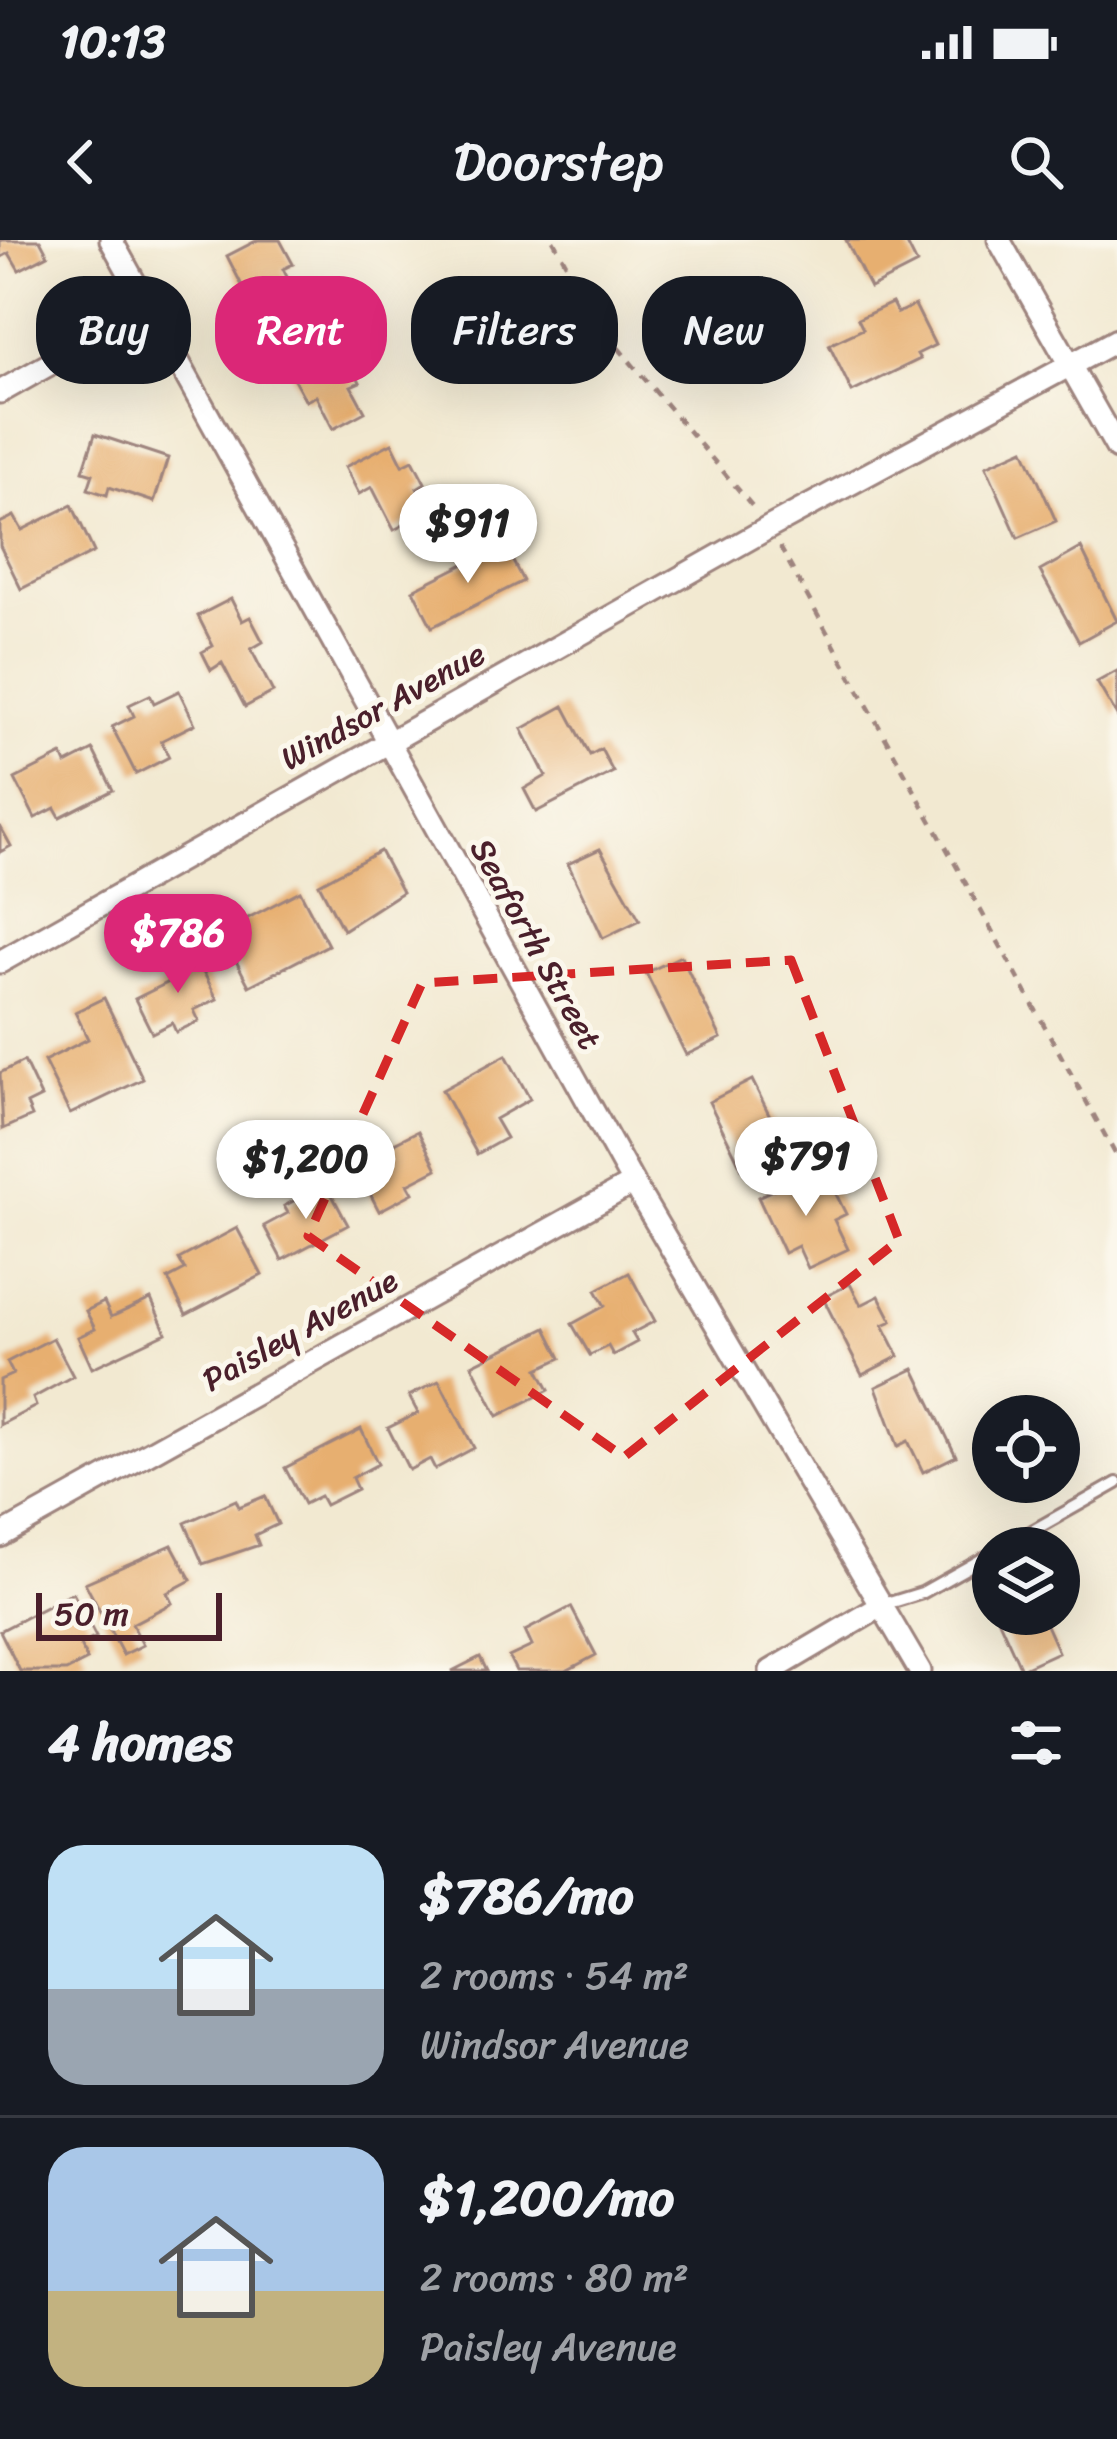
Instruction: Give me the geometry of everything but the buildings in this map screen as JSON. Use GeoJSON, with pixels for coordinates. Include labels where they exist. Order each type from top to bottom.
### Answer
{"type":"FeatureCollection","features":[{"type":"Feature","properties":{"kind":"street","name":"Seaforth Street"},"geometry":{"type":"LineString","coordinates":[[111,240],[131,276]]}},
{"type":"Feature","properties":{"kind":"street"},"geometry":{"type":"LineString","coordinates":[[999,240],[1117,448]]}},
{"type":"Feature","properties":{"kind":"street","name":"Windsor Avenue"},"geometry":{"type":"LineString","coordinates":[[0,962],[770,527],[1117,340]]}},
{"type":"Feature","properties":{"kind":"street"},"geometry":{"type":"LineString","coordinates":[[0,392],[36,372]]}},
{"type":"Feature","properties":{"kind":"street","name":"Seaforth Street"},"geometry":{"type":"LineString","coordinates":[[190,384],[385,743],[633,1183],[920,1671]]}},
{"type":"Feature","properties":{"kind":"street","name":"Paisley Avenue"},"geometry":{"type":"LineString","coordinates":[[0,1536],[633,1183]]}},
{"type":"Feature","properties":{"kind":"street"},"geometry":{"type":"LineString","coordinates":[[771,1671],[883,1605]]}},
{"type":"Feature","properties":{"kind":"lane"},"geometry":{"type":"LineString","coordinates":[[1039,1527],[1117,1483]]}},
{"type":"Feature","properties":{"kind":"lane"},"geometry":{"type":"LineString","coordinates":[[883,1605],[922,1593],[972,1565]]}},
{"type":"Feature","properties":{"kind":"path"},"geometry":{"type":"LineString","coordinates":[[553,240],[604,331],[770,527],[1117,1157]]}},
{"type":"Feature","properties":{"kind":"highlighted area"},"geometry":{"type":"Polygon","coordinates":[[[791,960],[899,1240],[624,1457],[308,1236],[422,983],[791,960]]]}}]}
